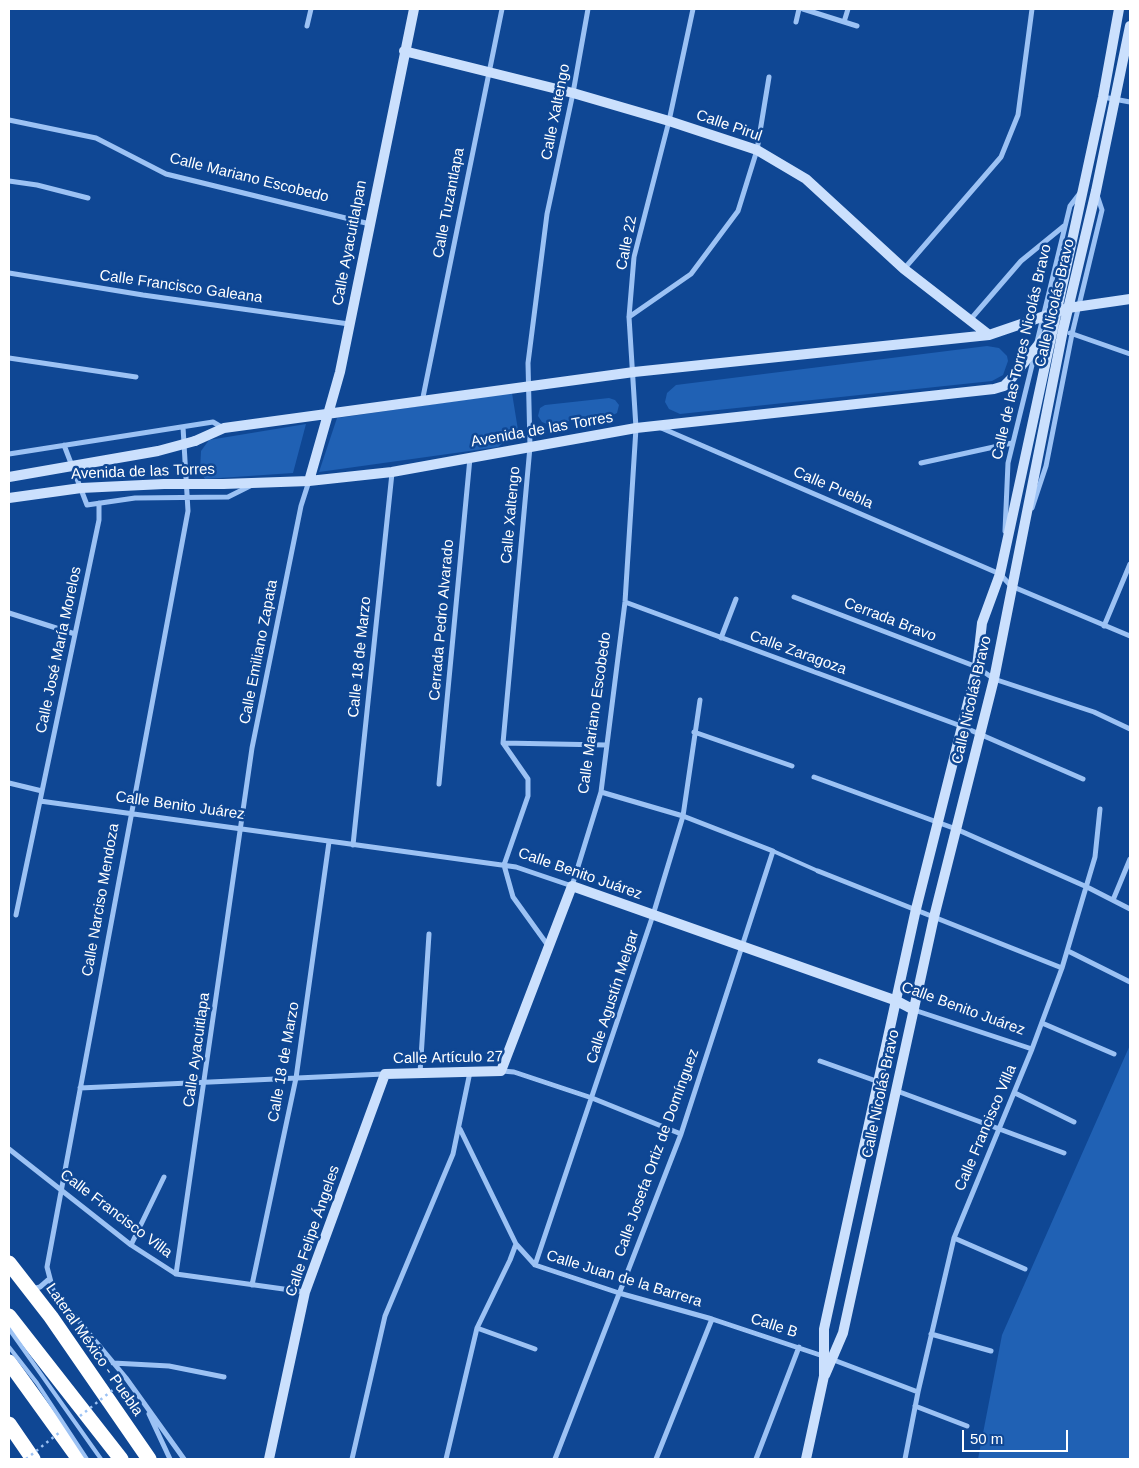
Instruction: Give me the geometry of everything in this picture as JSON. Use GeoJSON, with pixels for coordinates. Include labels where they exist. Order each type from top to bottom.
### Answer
{"type":"FeatureCollection","features":[{"type":"Feature","properties":{"kind":"highway","name":"Lateral México - Puebla"},"geometry":{"type":"LineString","coordinates":[[9,1263],[148,1459]]}},
{"type":"Feature","properties":{"kind":"highway"},"geometry":{"type":"LineString","coordinates":[[9,1316],[121,1459]]}},
{"type":"Feature","properties":{"kind":"highway"},"geometry":{"type":"LineString","coordinates":[[9,1362],[79,1459]]}},
{"type":"Feature","properties":{"kind":"highway"},"geometry":{"type":"LineString","coordinates":[[9,1424],[33,1459]]}},
{"type":"Feature","properties":{"kind":"main road","name":"Calle Ayacuitlalpan"},"geometry":{"type":"LineString","coordinates":[[309,481],[340,372],[414,9]]}},
{"type":"Feature","properties":{"kind":"main road","name":"Calle Nicolás Bravo"},"geometry":{"type":"LineString","coordinates":[[806,1459],[828,1358],[843,1333],[934,917],[994,679],[1017,554],[1063,330],[1056,313],[1103,97],[1119,9]]}},
{"type":"Feature","properties":{"kind":"main road","name":"Calle Nicolás Bravo"},"geometry":{"type":"LineString","coordinates":[[1068,308],[1096,191],[1130,26]]}},
{"type":"Feature","properties":{"kind":"main road","name":"Calle Pirul"},"geometry":{"type":"LineString","coordinates":[[404,51],[488,70],[573,93],[669,121],[757,150],[806,179],[904,269],[989,336]]}},
{"type":"Feature","properties":{"kind":"main road","name":"Avenida de las Torres"},"geometry":{"type":"LineString","coordinates":[[9,477],[158,452],[195,441],[224,428],[634,372],[989,336],[1068,308],[1130,299]]}},
{"type":"Feature","properties":{"kind":"main road","name":"Avenida de las Torres"},"geometry":{"type":"LineString","coordinates":[[9,498],[81,488],[309,481],[392,472],[636,428],[994,389],[1004,386],[1036,350],[1063,330],[1068,308]]}},
{"type":"Feature","properties":{"kind":"main road","name":"Calle Nicolás Bravo"},"geometry":{"type":"LineString","coordinates":[[828,1358],[824,1329],[916,909],[977,667],[982,623],[1000,574],[1063,330]]}},
{"type":"Feature","properties":{"kind":"main road","name":"Calle Benito Juárez"},"geometry":{"type":"LineString","coordinates":[[572,886],[897,1001],[914,1010]]}},
{"type":"Feature","properties":{"kind":"main road","name":"Calle Mariano Escobedo"},"geometry":{"type":"LineString","coordinates":[[501,1071],[572,886]]}},
{"type":"Feature","properties":{"kind":"main road","name":"Calle Artículo 27"},"geometry":{"type":"LineString","coordinates":[[385,1074],[501,1071]]}},
{"type":"Feature","properties":{"kind":"main road","name":"Calle Felipe Ángeles"},"geometry":{"type":"LineString","coordinates":[[269,1459],[305,1292],[385,1074]]}},
{"type":"Feature","properties":{"kind":"street"},"geometry":{"type":"LineString","coordinates":[[307,26],[311,9]]}},
{"type":"Feature","properties":{"kind":"street","name":"Calle Tuzantlapa"},"geometry":{"type":"LineString","coordinates":[[422,402],[488,70],[502,9]]}},
{"type":"Feature","properties":{"kind":"street","name":"Calle Xaltengo"},"geometry":{"type":"LineString","coordinates":[[503,743],[530,448],[528,363],[547,214],[573,93],[588,9]]}},
{"type":"Feature","properties":{"kind":"street"},"geometry":{"type":"LineString","coordinates":[[669,121],[693,9]]}},
{"type":"Feature","properties":{"kind":"street"},"geometry":{"type":"LineString","coordinates":[[796,22],[801,9],[857,26]]}},
{"type":"Feature","properties":{"kind":"street"},"geometry":{"type":"LineString","coordinates":[[844,22],[848,9]]}},
{"type":"Feature","properties":{"kind":"street"},"geometry":{"type":"LineString","coordinates":[[904,269],[1001,157],[1018,115],[1032,9]]}},
{"type":"Feature","properties":{"kind":"street"},"geometry":{"type":"LineString","coordinates":[[629,317],[691,274],[738,212],[757,150],[769,77]]}},
{"type":"Feature","properties":{"kind":"street"},"geometry":{"type":"LineString","coordinates":[[1103,97],[1130,102]]}},
{"type":"Feature","properties":{"kind":"street","name":"Calle Mariano Escobedo"},"geometry":{"type":"LineString","coordinates":[[9,120],[96,138],[166,174],[176,177],[370,224]]}},
{"type":"Feature","properties":{"kind":"street","name":"Calle 22"},"geometry":{"type":"LineString","coordinates":[[634,372],[629,317],[634,257],[669,121]]}},
{"type":"Feature","properties":{"kind":"street"},"geometry":{"type":"LineString","coordinates":[[9,181],[37,184],[88,198]]}},
{"type":"Feature","properties":{"kind":"street","name":"Calle de las Torres Nicolás Bravo"},"geometry":{"type":"LineString","coordinates":[[1004,554],[1008,463],[1012,443],[1036,350],[1064,226],[1070,206],[1082,191]]}},
{"type":"Feature","properties":{"kind":"street"},"geometry":{"type":"LineString","coordinates":[[1096,191],[1102,210],[1079,306],[1063,330],[1130,354]]}},
{"type":"Feature","properties":{"kind":"street","name":"Calle Nicolás Bravo"},"geometry":{"type":"LineString","coordinates":[[970,320],[1022,261],[1064,226]]}},
{"type":"Feature","properties":{"kind":"street","name":"Calle Francisco Galeana"},"geometry":{"type":"LineString","coordinates":[[9,273],[144,295],[349,324]]}},
{"type":"Feature","properties":{"kind":"street"},"geometry":{"type":"LineString","coordinates":[[9,358],[136,377]]}},
{"type":"Feature","properties":{"kind":"street","name":"Calle Mariano Escobedo"},"geometry":{"type":"LineString","coordinates":[[572,886],[601,792],[625,602],[636,428],[634,372]]}},
{"type":"Feature","properties":{"kind":"street"},"geometry":{"type":"LineString","coordinates":[[9,454],[213,422],[224,428]]}},
{"type":"Feature","properties":{"kind":"street","name":"Calle Puebla"},"geometry":{"type":"LineString","coordinates":[[656,426],[1000,574]]}},
{"type":"Feature","properties":{"kind":"street","name":"Calle Narciso Mendoza"},"geometry":{"type":"LineString","coordinates":[[48,1280],[47,1267],[61,1189],[188,511],[185,496],[183,427]]}},
{"type":"Feature","properties":{"kind":"street"},"geometry":{"type":"LineString","coordinates":[[921,463],[1012,443]]}},
{"type":"Feature","properties":{"kind":"street"},"geometry":{"type":"LineString","coordinates":[[64,445],[87,505],[135,498],[228,496],[257,483]]}},
{"type":"Feature","properties":{"kind":"street","name":"Cerrada Pedro Alvarado"},"geometry":{"type":"LineString","coordinates":[[439,784],[470,458]]}},
{"type":"Feature","properties":{"kind":"street","name":"Calle 18 de Marzo"},"geometry":{"type":"LineString","coordinates":[[353,845],[392,472]]}},
{"type":"Feature","properties":{"kind":"street","name":"Calle Emiliano Zapata"},"geometry":{"type":"LineString","coordinates":[[241,830],[254,739],[302,506],[309,481]]}},
{"type":"Feature","properties":{"kind":"street","name":"Calle José María Morelos"},"geometry":{"type":"LineString","coordinates":[[16,915],[99,520],[99,503]]}},
{"type":"Feature","properties":{"kind":"street"},"geometry":{"type":"LineString","coordinates":[[1104,626],[1130,564]]}},
{"type":"Feature","properties":{"kind":"street"},"geometry":{"type":"LineString","coordinates":[[1000,574],[1011,586],[1130,636]]}},
{"type":"Feature","properties":{"kind":"street","name":"Cerrada Bravo"},"geometry":{"type":"LineString","coordinates":[[794,597],[977,667]]}},
{"type":"Feature","properties":{"kind":"street"},"geometry":{"type":"LineString","coordinates":[[721,638],[736,599]]}},
{"type":"Feature","properties":{"kind":"street","name":"Calle Zaragoza"},"geometry":{"type":"LineString","coordinates":[[625,602],[962,726],[979,735],[1083,778]]}},
{"type":"Feature","properties":{"kind":"street"},"geometry":{"type":"LineString","coordinates":[[9,613],[75,634]]}},
{"type":"Feature","properties":{"kind":"street"},"geometry":{"type":"LineString","coordinates":[[977,667],[994,679],[1094,712],[1130,729]]}},
{"type":"Feature","properties":{"kind":"street","name":"Calle Agustín Melgar"},"geometry":{"type":"LineString","coordinates":[[535,1265],[653,915],[684,816],[694,732],[700,700]]}},
{"type":"Feature","properties":{"kind":"street"},"geometry":{"type":"LineString","coordinates":[[694,732],[792,766]]}},
{"type":"Feature","properties":{"kind":"street"},"geometry":{"type":"LineString","coordinates":[[503,743],[606,746]]}},
{"type":"Feature","properties":{"kind":"street"},"geometry":{"type":"LineString","coordinates":[[503,743],[528,779],[528,796],[504,865],[512,897],[549,947]]}},
{"type":"Feature","properties":{"kind":"street"},"geometry":{"type":"LineString","coordinates":[[814,777],[956,829],[1087,887],[1130,909]]}},
{"type":"Feature","properties":{"kind":"street"},"geometry":{"type":"LineString","coordinates":[[9,783],[42,791]]}},
{"type":"Feature","properties":{"kind":"street"},"geometry":{"type":"LineString","coordinates":[[601,792],[684,816],[773,851]]}},
{"type":"Feature","properties":{"kind":"street","name":"Calle Benito Juárez"},"geometry":{"type":"LineString","coordinates":[[40,801],[504,865],[516,867],[572,886]]}},
{"type":"Feature","properties":{"kind":"street","name":"Calle Francisco Villa"},"geometry":{"type":"LineString","coordinates":[[905,1459],[918,1392],[954,1238],[1032,1049],[1068,951],[1095,858],[1100,809]]}},
{"type":"Feature","properties":{"kind":"street","name":"Calle Ayacuitlapa"},"geometry":{"type":"LineString","coordinates":[[176,1274],[241,830]]}},
{"type":"Feature","properties":{"kind":"street","name":"Calle 18 de Marzo"},"geometry":{"type":"LineString","coordinates":[[252,1285],[296,1078],[329,842]]}},
{"type":"Feature","properties":{"kind":"street","name":"Calle Josefa Ortiz de Domínguez"},"geometry":{"type":"LineString","coordinates":[[555,1459],[681,1134],[773,851]]}},
{"type":"Feature","properties":{"kind":"street"},"geometry":{"type":"LineString","coordinates":[[1113,900],[1130,858]]}},
{"type":"Feature","properties":{"kind":"street"},"geometry":{"type":"LineString","coordinates":[[818,871],[1062,968]]}},
{"type":"Feature","properties":{"kind":"street"},"geometry":{"type":"LineString","coordinates":[[420,1073],[429,934]]}},
{"type":"Feature","properties":{"kind":"street"},"geometry":{"type":"LineString","coordinates":[[1068,951],[1130,982]]}},
{"type":"Feature","properties":{"kind":"street","name":"Calle Benito Juárez"},"geometry":{"type":"LineString","coordinates":[[914,1010],[1032,1049]]}},
{"type":"Feature","properties":{"kind":"street"},"geometry":{"type":"LineString","coordinates":[[1042,1023],[1114,1054]]}},
{"type":"Feature","properties":{"kind":"street"},"geometry":{"type":"LineString","coordinates":[[820,1061],[879,1082]]}},
{"type":"Feature","properties":{"kind":"street"},"geometry":{"type":"LineString","coordinates":[[352,1459],[385,1316],[453,1154],[460,1129],[470,1071]]}},
{"type":"Feature","properties":{"kind":"street","name":"Calle Artículo 27"},"geometry":{"type":"LineString","coordinates":[[501,1071],[514,1072],[592,1098],[681,1134]]}},
{"type":"Feature","properties":{"kind":"street","name":"Calle Artículo 27"},"geometry":{"type":"LineString","coordinates":[[80,1088],[385,1074]]}},
{"type":"Feature","properties":{"kind":"street"},"geometry":{"type":"LineString","coordinates":[[897,1091],[1064,1153]]}},
{"type":"Feature","properties":{"kind":"street"},"geometry":{"type":"LineString","coordinates":[[1014,1093],[1074,1122]]}},
{"type":"Feature","properties":{"kind":"street","name":"Calle Juan de la Barrera"},"geometry":{"type":"LineString","coordinates":[[460,1129],[516,1244],[535,1265],[712,1319]]}},
{"type":"Feature","properties":{"kind":"street","name":"Calle Francisco Villa"},"geometry":{"type":"LineString","coordinates":[[9,1149],[131,1245],[176,1274],[305,1292]]}},
{"type":"Feature","properties":{"kind":"street"},"geometry":{"type":"LineString","coordinates":[[131,1245],[164,1177]]}},
{"type":"Feature","properties":{"kind":"street"},"geometry":{"type":"LineString","coordinates":[[954,1238],[1025,1269]]}},
{"type":"Feature","properties":{"kind":"street"},"geometry":{"type":"LineString","coordinates":[[446,1459],[477,1328],[516,1244]]}},
{"type":"Feature","properties":{"kind":"street"},"geometry":{"type":"LineString","coordinates":[[29,1290],[40,1287],[48,1280],[53,1290],[144,1402],[184,1459]]}},
{"type":"Feature","properties":{"kind":"street"},"geometry":{"type":"LineString","coordinates":[[656,1459],[712,1319]]}},
{"type":"Feature","properties":{"kind":"street","name":"Calle B"},"geometry":{"type":"LineString","coordinates":[[712,1319],[799,1347],[918,1392]]}},
{"type":"Feature","properties":{"kind":"street"},"geometry":{"type":"LineString","coordinates":[[477,1328],[535,1349]]}},
{"type":"Feature","properties":{"kind":"street"},"geometry":{"type":"LineString","coordinates":[[931,1334],[990,1351]]}},
{"type":"Feature","properties":{"kind":"street"},"geometry":{"type":"LineString","coordinates":[[756,1459],[799,1347]]}},
{"type":"Feature","properties":{"kind":"street"},"geometry":{"type":"LineString","coordinates":[[113,1362],[169,1366],[224,1377]]}},
{"type":"Feature","properties":{"kind":"street"},"geometry":{"type":"LineString","coordinates":[[144,1402],[169,1458]]}},
{"type":"Feature","properties":{"kind":"street"},"geometry":{"type":"LineString","coordinates":[[915,1406],[967,1426]]}},
{"type":"Feature","properties":{"kind":"lane"},"geometry":{"type":"LineString","coordinates":[[773,851],[818,871]]}},
{"type":"Feature","properties":{"kind":"lane"},"geometry":{"type":"LineString","coordinates":[[9,1329],[101,1459]]}},
{"type":"Feature","properties":{"kind":"lane"},"geometry":{"type":"LineString","coordinates":[[9,1347],[37,1383],[87,1459]]}},
{"type":"Feature","properties":{"kind":"shaded area"},"geometry":{"type":"Polygon","coordinates":[[[987,346],[999,348],[1007,356],[1008,361],[1003,375],[992,381],[680,414],[669,409],[665,402],[667,393],[676,385],[987,346]]]}},
{"type":"Feature","properties":{"kind":"shaded area"},"geometry":{"type":"Polygon","coordinates":[[[512,393],[518,430],[498,447],[319,472],[337,418],[512,393]]]}},
{"type":"Feature","properties":{"kind":"shaded area"},"geometry":{"type":"Polygon","coordinates":[[[609,398],[615,400],[619,405],[617,413],[611,416],[547,424],[542,422],[538,416],[540,408],[545,405],[609,398]]]}},
{"type":"Feature","properties":{"kind":"shaded area"},"geometry":{"type":"Polygon","coordinates":[[[306,424],[293,473],[205,479],[200,472],[201,451],[209,440],[306,424]]]}},
{"type":"Feature","properties":{"kind":"shaded area"},"geometry":{"type":"Polygon","coordinates":[[[1130,1045],[1130,1459],[978,1459],[1002,1335],[1130,1045]]]}}]}
